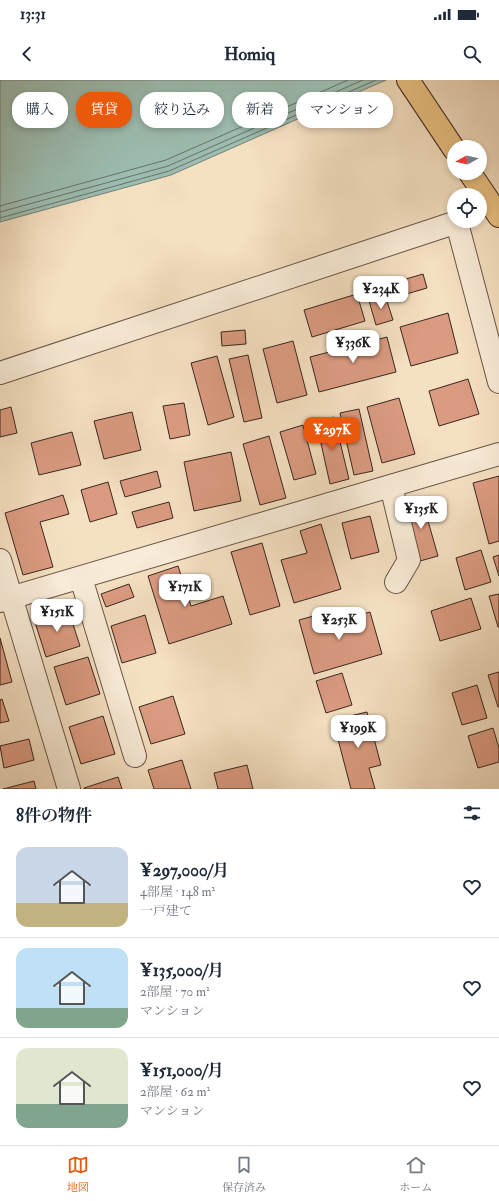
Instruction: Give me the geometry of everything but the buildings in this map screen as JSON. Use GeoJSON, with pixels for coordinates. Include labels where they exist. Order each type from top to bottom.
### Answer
{"type":"FeatureCollection","features":[{"type":"Feature","properties":{"kind":"highway"},"geometry":{"type":"LineString","coordinates":[[408,80],[447,140]]}},
{"type":"Feature","properties":{"kind":"highway"},"geometry":{"type":"LineString","coordinates":[[474,180],[492,209]]}},
{"type":"Feature","properties":{"kind":"street"},"geometry":{"type":"LineString","coordinates":[[0,374],[108,336],[447,226]]}},
{"type":"Feature","properties":{"kind":"street"},"geometry":{"type":"LineString","coordinates":[[460,228],[499,382]]}},
{"type":"Feature","properties":{"kind":"street"},"geometry":{"type":"LineString","coordinates":[[6,600],[499,454]]}},
{"type":"Feature","properties":{"kind":"street"},"geometry":{"type":"LineString","coordinates":[[391,486],[408,560],[396,582]]}},
{"type":"Feature","properties":{"kind":"street"},"geometry":{"type":"LineString","coordinates":[[0,560],[6,600],[69,789]]}},
{"type":"Feature","properties":{"kind":"street"},"geometry":{"type":"LineString","coordinates":[[81,578],[135,756]]}},
{"type":"Feature","properties":{"kind":"water"},"geometry":{"type":"Polygon","coordinates":[[[0,80],[386,80],[359,92],[296,92],[296,120],[288,123],[288,92],[232,92],[232,128],[277,128],[171,175],[0,222],[0,80]]]}}]}
